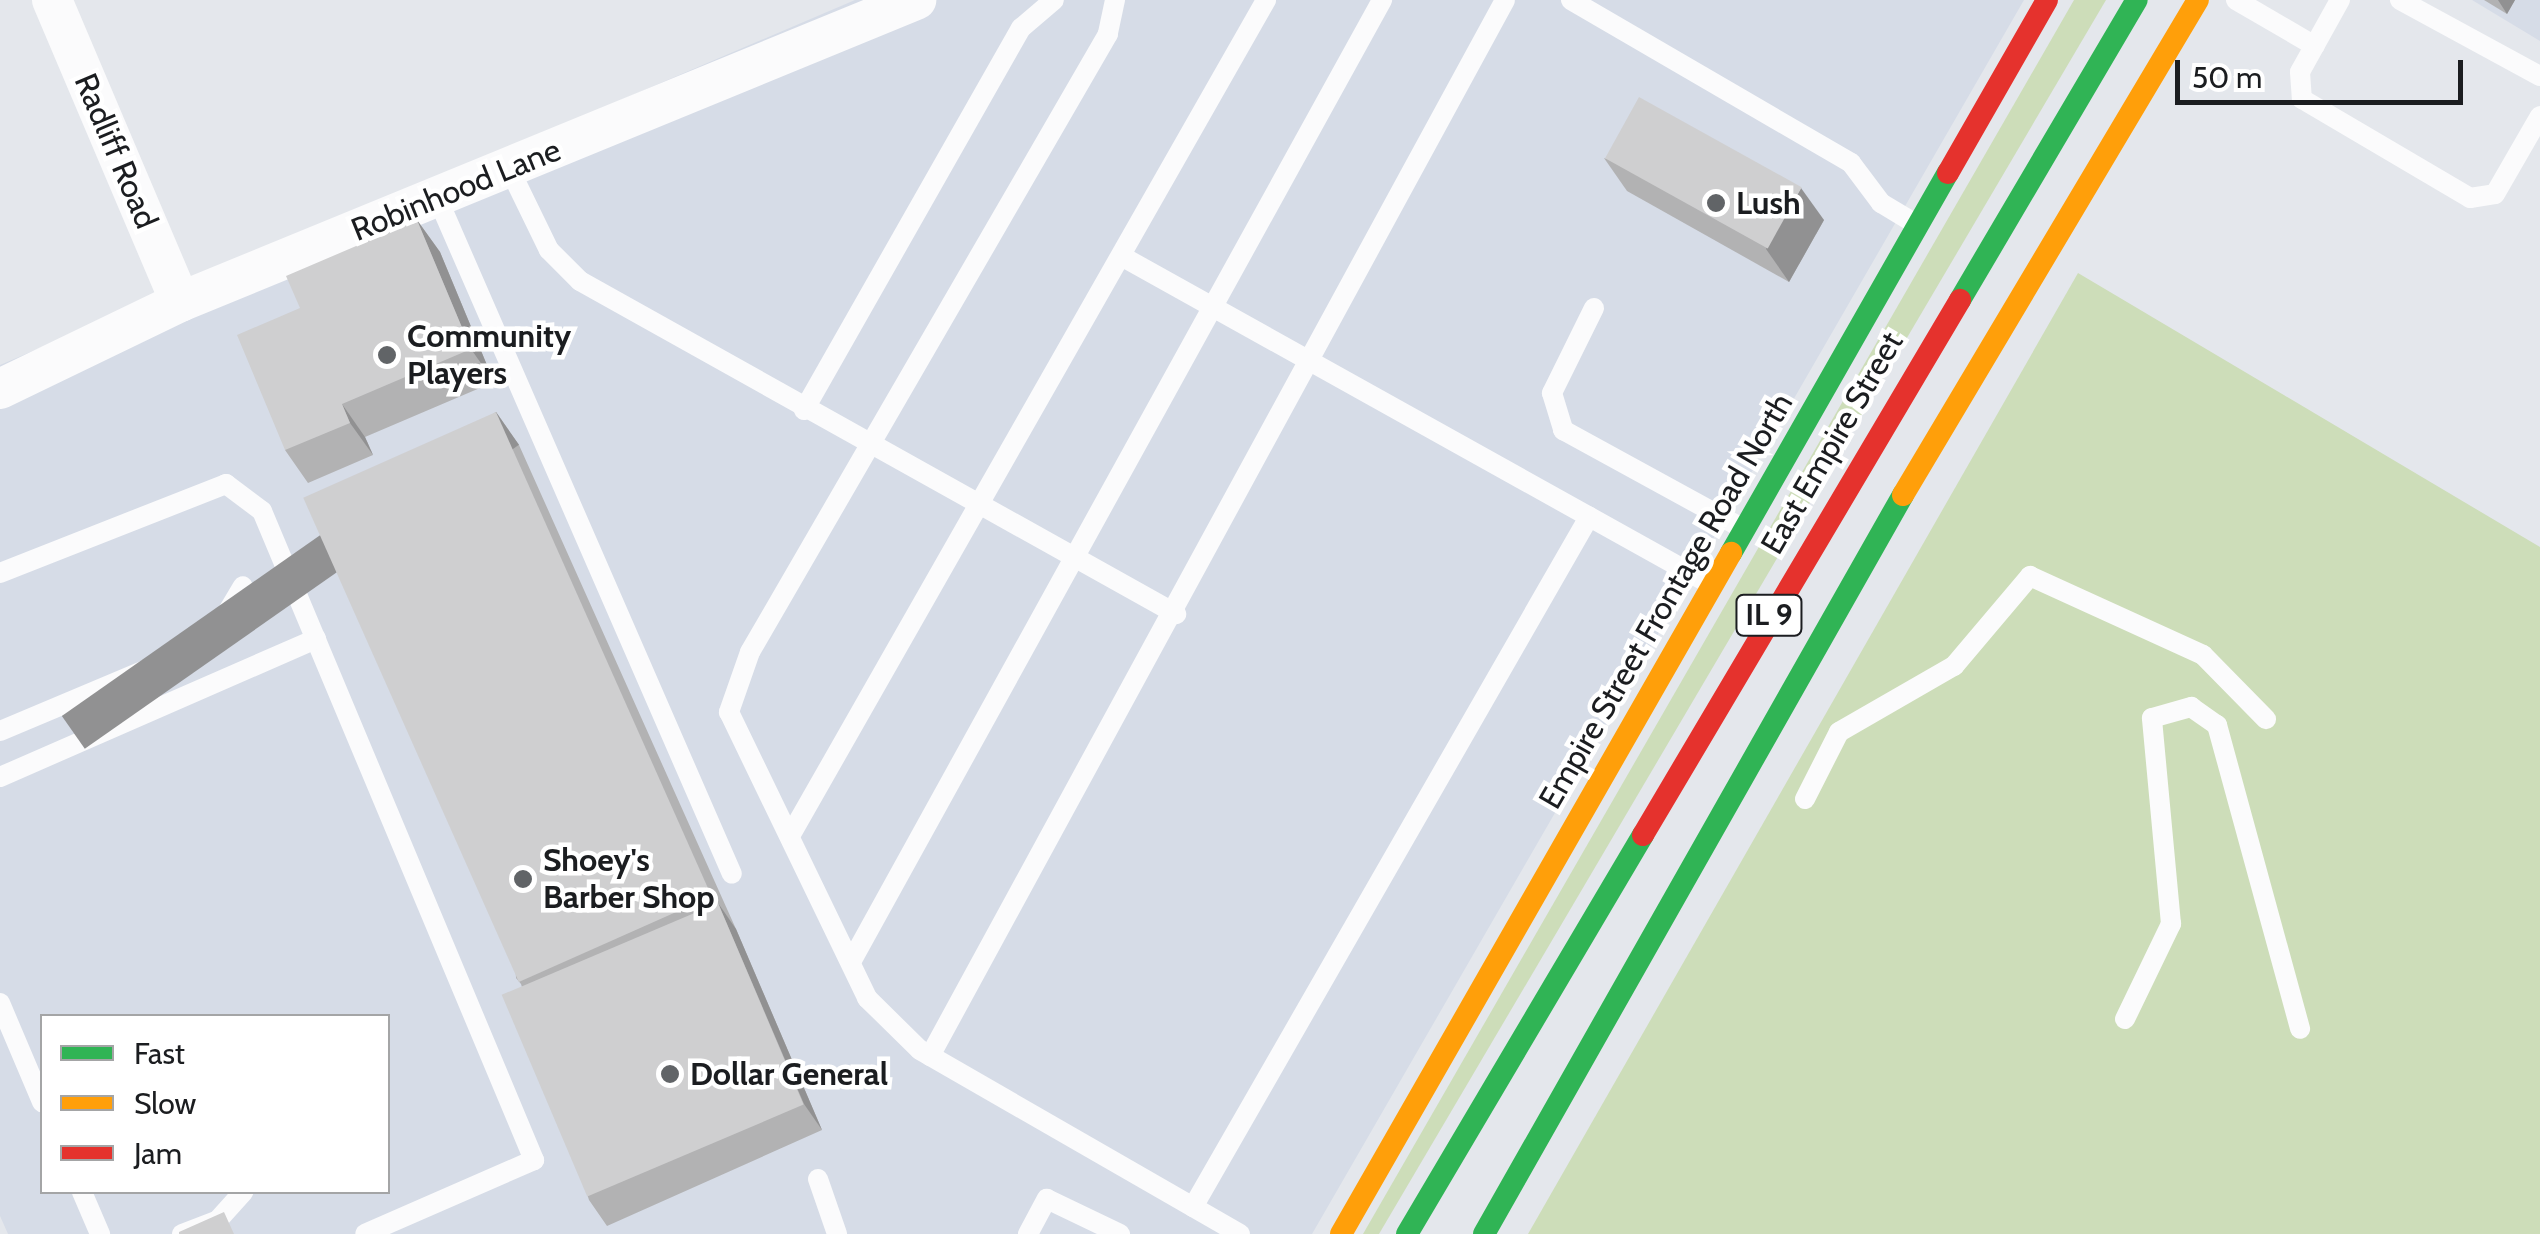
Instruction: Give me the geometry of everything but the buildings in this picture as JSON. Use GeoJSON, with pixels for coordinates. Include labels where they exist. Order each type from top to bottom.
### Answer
{"type":"FeatureCollection","features":[{"type":"Feature","properties":{"kind":"main road","name":"Empire Street Frontage Road North"},"geometry":{"type":"LineString","coordinates":[[1341,1234],[2047,0]]}},
{"type":"Feature","properties":{"kind":"main road","name":"East Empire Street"},"geometry":{"type":"LineString","coordinates":[[1407,1234],[2137,0]]}},
{"type":"Feature","properties":{"kind":"main road","name":"IL 9"},"geometry":{"type":"LineString","coordinates":[[1484,1234],[1976,366],[2198,0]]}},
{"type":"Feature","properties":{"kind":"street","name":"Radliff Road"},"geometry":{"type":"LineString","coordinates":[[52,0],[180,302]]}},
{"type":"Feature","properties":{"kind":"street","name":"Robinhood Lane"},"geometry":{"type":"LineString","coordinates":[[0,388],[180,302],[916,0]]}},
{"type":"Feature","properties":{"kind":"lane"},"geometry":{"type":"LineString","coordinates":[[804,410],[1020,28],[1054,0]]}},
{"type":"Feature","properties":{"kind":"lane"},"geometry":{"type":"LineString","coordinates":[[1115,0],[1108,34],[750,652],[729,712],[867,998],[930,1056],[1240,1234]]}},
{"type":"Feature","properties":{"kind":"lane"},"geometry":{"type":"LineString","coordinates":[[790,836],[984,510],[1266,0]]}},
{"type":"Feature","properties":{"kind":"lane"},"geometry":{"type":"LineString","coordinates":[[851,962],[1078,560],[1382,0]]}},
{"type":"Feature","properties":{"kind":"lane"},"geometry":{"type":"LineString","coordinates":[[930,1056],[1176,614],[1505,0]]}},
{"type":"Feature","properties":{"kind":"lane"},"geometry":{"type":"LineString","coordinates":[[1571,0],[1851,163],[1880,202],[1918,226]]}},
{"type":"Feature","properties":{"kind":"lane"},"geometry":{"type":"LineString","coordinates":[[2236,0],[2315,46]]}},
{"type":"Feature","properties":{"kind":"lane"},"geometry":{"type":"LineString","coordinates":[[2340,0],[2300,72],[2302,99],[2470,198],[2496,194],[2540,116]]}},
{"type":"Feature","properties":{"kind":"lane"},"geometry":{"type":"LineString","coordinates":[[2400,0],[2540,76]]}},
{"type":"Feature","properties":{"kind":"lane"},"geometry":{"type":"LineString","coordinates":[[509,168],[549,250],[580,281],[804,410],[1176,614]]}},
{"type":"Feature","properties":{"kind":"lane"},"geometry":{"type":"LineString","coordinates":[[437,198],[732,874]]}},
{"type":"Feature","properties":{"kind":"lane"},"geometry":{"type":"LineString","coordinates":[[1123,257],[1712,585]]}},
{"type":"Feature","properties":{"kind":"lane"},"geometry":{"type":"LineString","coordinates":[[1594,308],[1552,393],[1563,430],[1744,529]]}},
{"type":"Feature","properties":{"kind":"lane"},"geometry":{"type":"LineString","coordinates":[[0,573],[226,484],[262,512],[534,1160],[365,1234]]}},
{"type":"Feature","properties":{"kind":"lane"},"geometry":{"type":"LineString","coordinates":[[1194,1207],[1589,517]]}},
{"type":"Feature","properties":{"kind":"lane"},"geometry":{"type":"LineString","coordinates":[[1805,798],[1839,732],[1954,666],[2030,576],[2202,655],[2266,719]]}},
{"type":"Feature","properties":{"kind":"lane"},"geometry":{"type":"LineString","coordinates":[[0,731],[209,643],[244,586]]}},
{"type":"Feature","properties":{"kind":"lane"},"geometry":{"type":"LineString","coordinates":[[0,778],[316,639]]}},
{"type":"Feature","properties":{"kind":"lane"},"geometry":{"type":"LineString","coordinates":[[2125,1019],[2170,924],[2152,718],[2191,707],[2217,725],[2300,1030]]}},
{"type":"Feature","properties":{"kind":"lane"},"geometry":{"type":"LineString","coordinates":[[0,1003],[40,1097]]}},
{"type":"Feature","properties":{"kind":"lane"},"geometry":{"type":"LineString","coordinates":[[818,1179],[838,1234]]}},
{"type":"Feature","properties":{"kind":"lane"},"geometry":{"type":"LineString","coordinates":[[83,1194],[100,1234]]}},
{"type":"Feature","properties":{"kind":"lane"},"geometry":{"type":"LineString","coordinates":[[182,1234],[218,1220],[241,1194]]}},
{"type":"Feature","properties":{"kind":"lane"},"geometry":{"type":"LineString","coordinates":[[1028,1234],[1047,1200],[1120,1234]]}},
{"type":"Feature","properties":{"kind":"shaded area"},"geometry":{"type":"Polygon","coordinates":[[[855,0],[2024,0],[1312,1234],[8,1234],[0,1216],[0,365],[855,0]]]}},
{"type":"Feature","properties":{"kind":"shaded area"},"geometry":{"type":"Polygon","coordinates":[[[2472,0],[2540,0],[2540,41],[2472,0]]]}},
{"type":"Feature","properties":{"kind":"green space"},"geometry":{"type":"Polygon","coordinates":[[[2074,0],[2106,0],[1379,1234],[1363,1234],[2074,0]]]}},
{"type":"Feature","properties":{"kind":"green space"},"geometry":{"type":"Polygon","coordinates":[[[2078,273],[2540,547],[2540,1234],[1528,1234],[2078,273]]]}},
{"type":"Feature","properties":{"kind":"traffic: fast"},"geometry":{"type":"LineString","coordinates":[[1960,300],[2137,0]]}},
{"type":"Feature","properties":{"kind":"traffic: fast"},"geometry":{"type":"LineString","coordinates":[[1731,553],[1948,173]]}},
{"type":"Feature","properties":{"kind":"traffic: fast"},"geometry":{"type":"LineString","coordinates":[[1484,1234],[1903,495]]}},
{"type":"Feature","properties":{"kind":"traffic: fast"},"geometry":{"type":"LineString","coordinates":[[1407,1234],[1643,835]]}},
{"type":"Feature","properties":{"kind":"traffic: slow"},"geometry":{"type":"LineString","coordinates":[[1903,495],[2198,0]]}},
{"type":"Feature","properties":{"kind":"traffic: slow"},"geometry":{"type":"LineString","coordinates":[[1341,1234],[1731,553]]}},
{"type":"Feature","properties":{"kind":"traffic: jam"},"geometry":{"type":"LineString","coordinates":[[1948,173],[2047,0]]}},
{"type":"Feature","properties":{"kind":"traffic: jam"},"geometry":{"type":"LineString","coordinates":[[1643,835],[1960,300]]}},
{"type":"Feature","properties":{"kind":"place","name":"Lush"},"geometry":{"type":"Point","coordinates":[1716,203]}},
{"type":"Feature","properties":{"kind":"place","name":"Community Players"},"geometry":{"type":"Point","coordinates":[387,355]}},
{"type":"Feature","properties":{"kind":"place","name":"Shoey's Barber Shop"},"geometry":{"type":"Point","coordinates":[523,879]}},
{"type":"Feature","properties":{"kind":"place","name":"Dollar General"},"geometry":{"type":"Point","coordinates":[670,1074]}}]}
